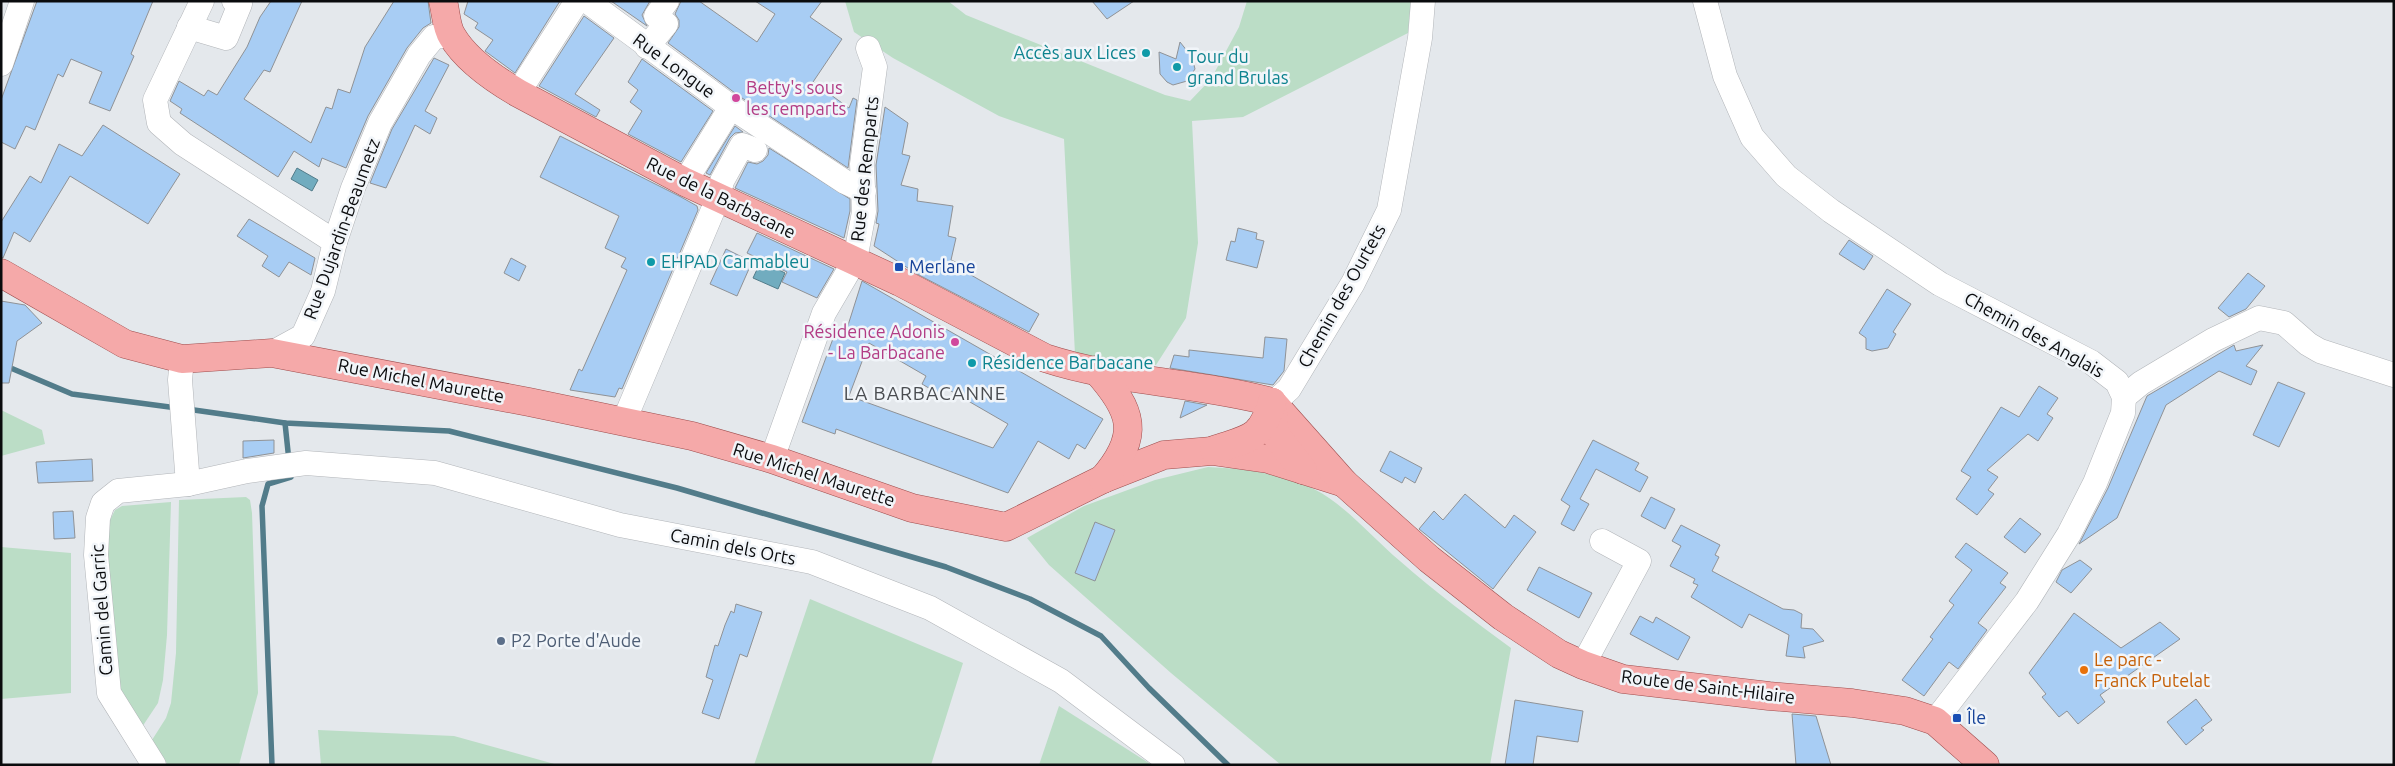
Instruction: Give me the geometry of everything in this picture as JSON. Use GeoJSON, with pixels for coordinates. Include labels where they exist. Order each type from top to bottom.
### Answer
{"type":"FeatureCollection","features":[{"type":"Feature","properties":{"kind":"main road"},"geometry":{"type":"LineString","coordinates":[[444,1],[451,35]]}},
{"type":"Feature","properties":{"kind":"main road","name":"Rue de la Barbacane"},"geometry":{"type":"LineString","coordinates":[[451,35],[494,79],[518,93],[685,182],[855,260],[1045,358],[1068,366],[1130,378],[1240,393],[1272,402]]}},
{"type":"Feature","properties":{"kind":"main road","name":"Rue Dujardin-Beaumetz"},"geometry":{"type":"LineString","coordinates":[[1,273],[125,344],[181,370],[272,353]]}},
{"type":"Feature","properties":{"kind":"main road","name":"Rue Michel Maurette"},"geometry":{"type":"LineString","coordinates":[[272,353],[692,436],[772,459],[912,508],[1006,527],[1103,479],[1164,455],[1212,450],[1268,459],[1344,483]]}},
{"type":"Feature","properties":{"kind":"main road"},"geometry":{"type":"LineString","coordinates":[[1096,370],[1114,390],[1126,415],[1129,427],[1120,459],[1103,479]]}},
{"type":"Feature","properties":{"kind":"main road"},"geometry":{"type":"LineString","coordinates":[[1212,450],[1247,439],[1259,432],[1266,422],[1272,402]]}},
{"type":"Feature","properties":{"kind":"main road"},"geometry":{"type":"LineString","coordinates":[[1272,402],[1275,434],[1304,470]]}},
{"type":"Feature","properties":{"kind":"main road","name":"Route de Saint-Hilaire"},"geometry":{"type":"LineString","coordinates":[[1272,402],[1344,483],[1429,559],[1530,637],[1583,666],[1623,679],[1760,695],[1852,703],[1905,711],[1935,721],[1985,765]]}},
{"type":"Feature","properties":{"kind":"street"},"geometry":{"type":"LineString","coordinates":[[1,64],[22,1]]}},
{"type":"Feature","properties":{"kind":"street"},"geometry":{"type":"LineString","coordinates":[[202,1],[155,100],[159,123],[183,144],[335,242]]}},
{"type":"Feature","properties":{"kind":"street"},"geometry":{"type":"LineString","coordinates":[[189,27],[226,38],[240,4],[234,1]]}},
{"type":"Feature","properties":{"kind":"street"},"geometry":{"type":"LineString","coordinates":[[518,93],[577,1]]}},
{"type":"Feature","properties":{"kind":"street","name":"Rue Longue"},"geometry":{"type":"LineString","coordinates":[[587,1],[731,107],[844,182],[864,191]]}},
{"type":"Feature","properties":{"kind":"street"},"geometry":{"type":"LineString","coordinates":[[647,47],[666,24],[656,16],[667,1]]}},
{"type":"Feature","properties":{"kind":"street","name":"Chemin des Ourtets"},"geometry":{"type":"LineString","coordinates":[[1272,402],[1289,388],[1353,283],[1389,210],[1420,38],[1423,1]]}},
{"type":"Feature","properties":{"kind":"street","name":"Chemin des Anglais"},"geometry":{"type":"LineString","coordinates":[[1705,1],[1725,76],[1752,136],[1786,176],[1832,211],[1940,284],[2091,362],[2116,382],[2124,398]]}},
{"type":"Feature","properties":{"kind":"street","name":"Rue Dujardin-Beaumetz"},"geometry":{"type":"LineString","coordinates":[[272,353],[303,336],[323,291],[335,242],[353,188],[380,123],[419,55],[434,37],[451,35]]}},
{"type":"Feature","properties":{"kind":"street","name":"Rue des Remparts"},"geometry":{"type":"LineString","coordinates":[[772,459],[824,313],[855,260],[864,212],[862,164],[875,67],[868,48]]}},
{"type":"Feature","properties":{"kind":"street"},"geometry":{"type":"LineString","coordinates":[[685,182],[731,107]]}},
{"type":"Feature","properties":{"kind":"street"},"geometry":{"type":"LineString","coordinates":[[624,422],[718,198],[722,181],[742,145],[755,150]]}},
{"type":"Feature","properties":{"kind":"street"},"geometry":{"type":"LineString","coordinates":[[1935,721],[2027,601],[2068,534],[2099,474],[2123,413],[2124,398],[2141,383],[2205,344],[2259,318],[2284,323],[2308,344],[2320,351],[2394,375]]}},
{"type":"Feature","properties":{"kind":"street"},"geometry":{"type":"LineString","coordinates":[[181,370],[188,484]]}},
{"type":"Feature","properties":{"kind":"street","name":"Camin dels Orts"},"geometry":{"type":"LineString","coordinates":[[247,472],[304,463],[435,472],[620,525],[812,562],[930,608],[1061,681],[1173,765]]}},
{"type":"Feature","properties":{"kind":"street","name":"Camin del Garric"},"geometry":{"type":"LineString","coordinates":[[154,765],[109,693],[96,555],[98,518],[103,503],[118,491],[188,484],[247,472]]}},
{"type":"Feature","properties":{"kind":"street"},"geometry":{"type":"LineString","coordinates":[[1583,666],[1639,561],[1602,541]]}},
{"type":"Feature","properties":{"kind":"green space"},"geometry":{"type":"Polygon","coordinates":[[[845,1],[948,1],[966,15],[1165,95],[1190,101],[1211,79],[1239,27],[1247,1],[1411,1],[1408,33],[1243,117],[1192,121],[1198,243],[1186,318],[1156,365],[1075,354],[1064,139],[999,116],[893,58],[854,32],[845,1]]]}},
{"type":"Feature","properties":{"kind":"green space"},"geometry":{"type":"Polygon","coordinates":[[[1,410],[42,430],[45,444],[1,456],[1,410]]]}},
{"type":"Feature","properties":{"kind":"green space"},"geometry":{"type":"Polygon","coordinates":[[[1208,467],[1271,474],[1301,483],[1329,498],[1427,584],[1511,648],[1490,765],[1281,765],[1171,673],[1049,565],[1027,538],[1084,506],[1155,480],[1208,467]]]}},
{"type":"Feature","properties":{"kind":"green space"},"geometry":{"type":"Polygon","coordinates":[[[246,497],[250,500],[252,513],[258,693],[239,765],[168,765],[152,740],[166,718],[171,703],[176,653],[179,500],[246,497]]]}},
{"type":"Feature","properties":{"kind":"green space"},"geometry":{"type":"Polygon","coordinates":[[[171,502],[167,635],[163,680],[158,703],[142,727],[120,690],[107,564],[109,522],[115,510],[122,506],[171,502]]]}},
{"type":"Feature","properties":{"kind":"green space"},"geometry":{"type":"Polygon","coordinates":[[[1,547],[71,553],[71,693],[1,699],[1,547]]]}},
{"type":"Feature","properties":{"kind":"green space"},"geometry":{"type":"Polygon","coordinates":[[[810,599],[963,663],[931,765],[754,765],[810,599]]]}},
{"type":"Feature","properties":{"kind":"green space"},"geometry":{"type":"Polygon","coordinates":[[[1059,706],[1152,765],[1039,765],[1059,706]]]}},
{"type":"Feature","properties":{"kind":"green space"},"geometry":{"type":"Polygon","coordinates":[[[318,730],[454,736],[558,765],[321,765],[318,730]]]}},
{"type":"Feature","properties":{"kind":"water"},"geometry":{"type":"Polygon","coordinates":[[[297,168],[318,180],[312,191],[291,179],[297,168]]]}},
{"type":"Feature","properties":{"kind":"water"},"geometry":{"type":"Polygon","coordinates":[[[761,261],[785,273],[778,289],[753,278],[761,261]]]}},
{"type":"Feature","properties":{"kind":"building"},"geometry":{"type":"Polygon","coordinates":[[[37,1],[153,1],[131,54],[134,56],[110,111],[89,103],[102,72],[71,59],[63,77],[58,74],[35,130],[26,126],[15,149],[1,142],[1,100],[37,1]]]}},
{"type":"Feature","properties":{"kind":"building"},"geometry":{"type":"Polygon","coordinates":[[[271,1],[302,1],[270,72],[264,70],[244,99],[311,143],[326,107],[332,109],[338,89],[350,93],[365,47],[394,1],[428,1],[431,23],[423,28],[407,48],[368,116],[346,168],[322,158],[319,167],[294,151],[278,177],[180,113],[182,109],[170,101],[179,81],[204,96],[208,90],[217,95],[247,47],[260,17],[271,1]]]}},
{"type":"Feature","properties":{"kind":"building"},"geometry":{"type":"Polygon","coordinates":[[[468,1],[560,1],[515,73],[485,51],[493,40],[475,28],[478,23],[464,14],[468,1]]]}},
{"type":"Feature","properties":{"kind":"building"},"geometry":{"type":"Polygon","coordinates":[[[611,1],[650,1],[642,15],[647,26],[611,1]]]}},
{"type":"Feature","properties":{"kind":"building"},"geometry":{"type":"Polygon","coordinates":[[[681,1],[699,1],[757,42],[775,14],[755,1],[822,1],[810,17],[842,39],[813,82],[849,108],[853,98],[857,100],[848,168],[739,96],[668,43],[679,27],[679,20],[675,14],[681,1]]]}},
{"type":"Feature","properties":{"kind":"building"},"geometry":{"type":"Polygon","coordinates":[[[1092,1],[1134,1],[1107,19],[1092,1]]]}},
{"type":"Feature","properties":{"kind":"building"},"geometry":{"type":"Polygon","coordinates":[[[584,16],[614,38],[575,94],[600,110],[596,117],[539,86],[584,16]]]}},
{"type":"Feature","properties":{"kind":"building","name":"Tour du grand Brulas"},"geometry":{"type":"Polygon","coordinates":[[[1180,42],[1192,57],[1195,69],[1187,81],[1173,85],[1167,82],[1160,74],[1159,52],[1176,59],[1180,42]]]}},
{"type":"Feature","properties":{"kind":"building"},"geometry":{"type":"Polygon","coordinates":[[[434,58],[449,65],[425,111],[437,118],[430,134],[415,125],[386,188],[370,183],[392,129],[434,58]]]}},
{"type":"Feature","properties":{"kind":"building"},"geometry":{"type":"Polygon","coordinates":[[[642,59],[713,111],[681,162],[628,134],[642,111],[630,102],[638,90],[628,82],[642,59]]]}},
{"type":"Feature","properties":{"kind":"building"},"geometry":{"type":"Polygon","coordinates":[[[885,107],[908,123],[902,154],[910,156],[901,185],[918,189],[917,201],[953,206],[948,236],[956,238],[951,260],[966,267],[964,271],[1039,314],[1029,332],[917,274],[874,246],[879,224],[876,223],[878,211],[876,165],[885,107]]]}},
{"type":"Feature","properties":{"kind":"building"},"geometry":{"type":"Polygon","coordinates":[[[103,125],[180,174],[148,224],[70,176],[30,242],[14,232],[3,258],[1,257],[1,222],[30,176],[41,183],[59,144],[82,156],[103,125]]]}},
{"type":"Feature","properties":{"kind":"building"},"geometry":{"type":"Polygon","coordinates":[[[735,126],[743,132],[735,133],[730,138],[710,175],[706,173],[735,126]]]}},
{"type":"Feature","properties":{"kind":"building","name":"EHPAD Carmableu"},"geometry":{"type":"Polygon","coordinates":[[[560,136],[681,197],[697,206],[698,210],[622,389],[619,388],[615,397],[570,390],[579,369],[582,371],[627,270],[621,267],[626,258],[605,248],[619,216],[540,177],[560,136]]]}},
{"type":"Feature","properties":{"kind":"building"},"geometry":{"type":"Polygon","coordinates":[[[769,148],[850,199],[850,211],[844,238],[735,188],[748,162],[757,164],[763,161],[768,155],[769,148]]]}},
{"type":"Feature","properties":{"kind":"building"},"geometry":{"type":"Polygon","coordinates":[[[249,219],[315,258],[311,275],[289,262],[279,277],[262,266],[268,256],[237,236],[249,219]]]}},
{"type":"Feature","properties":{"kind":"building"},"geometry":{"type":"Polygon","coordinates":[[[1238,228],[1257,233],[1256,239],[1264,241],[1257,268],[1226,260],[1231,241],[1235,242],[1238,228]]]}},
{"type":"Feature","properties":{"kind":"building"},"geometry":{"type":"Polygon","coordinates":[[[757,233],[834,269],[817,298],[782,282],[787,272],[747,253],[757,233]]]}},
{"type":"Feature","properties":{"kind":"building"},"geometry":{"type":"Polygon","coordinates":[[[1849,240],[1873,256],[1864,270],[1839,254],[1849,240]]]}},
{"type":"Feature","properties":{"kind":"building"},"geometry":{"type":"Polygon","coordinates":[[[726,249],[752,262],[737,296],[710,284],[726,249]]]}},
{"type":"Feature","properties":{"kind":"building"},"geometry":{"type":"Polygon","coordinates":[[[511,258],[526,266],[519,281],[504,273],[511,258]]]}},
{"type":"Feature","properties":{"kind":"building"},"geometry":{"type":"Polygon","coordinates":[[[2248,273],[2265,286],[2246,309],[2229,317],[2218,308],[2248,273]]]}},
{"type":"Feature","properties":{"kind":"building"},"geometry":{"type":"Polygon","coordinates":[[[862,281],[1103,419],[1085,449],[1077,444],[1069,459],[1038,441],[1008,493],[836,429],[835,434],[802,422],[834,336],[844,338],[862,281]],[[869,343],[849,396],[993,448],[1008,424],[944,387],[939,394],[922,384],[926,376],[869,343]]]}},
{"type":"Feature","properties":{"kind":"building"},"geometry":{"type":"Polygon","coordinates":[[[1887,289],[1911,304],[1893,332],[1896,334],[1888,348],[1872,351],[1866,349],[1866,338],[1859,333],[1887,289]]]}},
{"type":"Feature","properties":{"kind":"building"},"geometry":{"type":"Polygon","coordinates":[[[1,301],[25,305],[42,323],[17,341],[9,383],[1,383],[1,301]]]}},
{"type":"Feature","properties":{"kind":"building"},"geometry":{"type":"Polygon","coordinates":[[[1265,337],[1287,339],[1284,371],[1273,385],[1170,368],[1174,355],[1189,357],[1189,350],[1263,358],[1265,337]]]}},
{"type":"Feature","properties":{"kind":"building"},"geometry":{"type":"Polygon","coordinates":[[[2234,345],[2236,351],[2263,345],[2246,366],[2257,371],[2251,385],[2219,371],[2166,405],[2117,518],[2079,544],[2108,488],[2147,396],[2234,345]]]}},
{"type":"Feature","properties":{"kind":"building"},"geometry":{"type":"Polygon","coordinates":[[[2278,382],[2305,393],[2279,447],[2253,435],[2278,382]]]}},
{"type":"Feature","properties":{"kind":"building"},"geometry":{"type":"Polygon","coordinates":[[[2039,386],[2058,398],[2047,414],[2053,418],[2038,441],[2028,434],[1987,470],[1998,477],[1988,490],[1994,494],[1977,515],[1956,499],[1971,477],[1961,471],[2001,407],[2019,417],[2039,386]]]}},
{"type":"Feature","properties":{"kind":"building"},"geometry":{"type":"Polygon","coordinates":[[[1185,401],[1207,405],[1180,418],[1185,401]]]}},
{"type":"Feature","properties":{"kind":"building"},"geometry":{"type":"Polygon","coordinates":[[[274,440],[274,453],[243,458],[243,441],[274,440]]]}},
{"type":"Feature","properties":{"kind":"building"},"geometry":{"type":"Polygon","coordinates":[[[1593,440],[1639,463],[1635,470],[1648,477],[1640,492],[1596,469],[1580,499],[1589,504],[1574,531],[1561,524],[1570,506],[1561,500],[1593,440]]]}},
{"type":"Feature","properties":{"kind":"building"},"geometry":{"type":"Polygon","coordinates":[[[1390,451],[1422,468],[1415,483],[1405,477],[1402,483],[1380,471],[1390,451]]]}},
{"type":"Feature","properties":{"kind":"building"},"geometry":{"type":"Polygon","coordinates":[[[92,459],[93,481],[38,483],[36,462],[92,459]]]}},
{"type":"Feature","properties":{"kind":"building"},"geometry":{"type":"Polygon","coordinates":[[[1465,494],[1505,528],[1514,515],[1536,532],[1493,589],[1419,529],[1434,511],[1443,520],[1465,494]]]}},
{"type":"Feature","properties":{"kind":"building"},"geometry":{"type":"Polygon","coordinates":[[[1651,497],[1675,509],[1665,529],[1641,516],[1651,497]]]}},
{"type":"Feature","properties":{"kind":"building"},"geometry":{"type":"Polygon","coordinates":[[[73,511],[75,538],[54,539],[53,512],[73,511]]]}},
{"type":"Feature","properties":{"kind":"building"},"geometry":{"type":"Polygon","coordinates":[[[2020,518],[2041,534],[2025,553],[2004,537],[2020,518]]]}},
{"type":"Feature","properties":{"kind":"building"},"geometry":{"type":"Polygon","coordinates":[[[1095,522],[1115,530],[1095,581],[1075,573],[1095,522]]]}},
{"type":"Feature","properties":{"kind":"building"},"geometry":{"type":"Polygon","coordinates":[[[1681,525],[1720,545],[1715,555],[1719,557],[1712,571],[1783,609],[1794,610],[1802,614],[1801,628],[1813,629],[1824,641],[1803,647],[1805,658],[1786,656],[1789,635],[1749,614],[1742,628],[1691,597],[1698,585],[1693,583],[1695,579],[1670,566],[1681,546],[1672,541],[1681,525]]]}},
{"type":"Feature","properties":{"kind":"building"},"geometry":{"type":"Polygon","coordinates":[[[1966,543],[2008,573],[2000,583],[2006,587],[1978,623],[1987,630],[1958,669],[1949,662],[1924,696],[1902,680],[1933,639],[1930,637],[1954,605],[1949,601],[1972,570],[1955,557],[1966,543]]]}},
{"type":"Feature","properties":{"kind":"building"},"geometry":{"type":"Polygon","coordinates":[[[2080,560],[2092,569],[2071,593],[2056,582],[2062,570],[2080,560]]]}},
{"type":"Feature","properties":{"kind":"building"},"geometry":{"type":"Polygon","coordinates":[[[1539,567],[1592,593],[1579,618],[1527,590],[1539,567]]]}},
{"type":"Feature","properties":{"kind":"building"},"geometry":{"type":"Polygon","coordinates":[[[736,604],[762,612],[747,657],[740,654],[719,719],[702,713],[713,680],[706,677],[715,645],[718,646],[731,611],[734,613],[736,604]]]}},
{"type":"Feature","properties":{"kind":"building","name":"Le parc - Franck Putelat"},"geometry":{"type":"Polygon","coordinates":[[[2074,613],[2121,648],[2160,622],[2180,639],[2100,695],[2105,702],[2078,724],[2067,711],[2059,717],[2042,697],[2046,694],[2029,673],[2074,613]]]}},
{"type":"Feature","properties":{"kind":"building"},"geometry":{"type":"Polygon","coordinates":[[[1640,616],[1653,623],[1656,617],[1690,637],[1678,660],[1630,634],[1640,616]]]}},
{"type":"Feature","properties":{"kind":"building"},"geometry":{"type":"Polygon","coordinates":[[[2196,699],[2212,720],[2201,728],[2204,730],[2186,745],[2167,722],[2196,699]]]}},
{"type":"Feature","properties":{"kind":"building"},"geometry":{"type":"Polygon","coordinates":[[[1515,700],[1583,711],[1578,742],[1537,736],[1533,765],[1505,765],[1515,700]]]}},
{"type":"Feature","properties":{"kind":"building"},"geometry":{"type":"Polygon","coordinates":[[[1792,714],[1816,716],[1831,765],[1796,765],[1792,714]]]}},
{"type":"Feature","properties":{"kind":"waterway"},"geometry":{"type":"LineString","coordinates":[[6,366],[72,394],[177,408]]}},
{"type":"Feature","properties":{"kind":"waterway"},"geometry":{"type":"LineString","coordinates":[[187,409],[285,423],[449,431],[677,488],[946,567],[1030,599],[1101,636],[1149,688],[1228,765]]}},
{"type":"Feature","properties":{"kind":"waterway"},"geometry":{"type":"LineString","coordinates":[[285,423],[289,461]]}},
{"type":"Feature","properties":{"kind":"waterway"},"geometry":{"type":"LineString","coordinates":[[272,765],[262,506],[268,484],[291,477],[290,470]]}},
{"type":"Feature","properties":{"kind":"place","name":"Accès aux Lices"},"geometry":{"type":"Point","coordinates":[1146,53]}},
{"type":"Feature","properties":{"kind":"place","name":"Tour du grand Brulas"},"geometry":{"type":"Point","coordinates":[1177,67]}},
{"type":"Feature","properties":{"kind":"place","name":"Betty's sous les remparts"},"geometry":{"type":"Point","coordinates":[736,98]}},
{"type":"Feature","properties":{"kind":"place","name":"EHPAD Carmableu"},"geometry":{"type":"Point","coordinates":[651,262]}},
{"type":"Feature","properties":{"kind":"place","name":"Merlane"},"geometry":{"type":"Point","coordinates":[899,267]}},
{"type":"Feature","properties":{"kind":"place","name":"Résidence Adonis - La Barbacane"},"geometry":{"type":"Point","coordinates":[955,342]}},
{"type":"Feature","properties":{"kind":"place","name":"Résidence Barbacane"},"geometry":{"type":"Point","coordinates":[972,363]}},
{"type":"Feature","properties":{"kind":"place","name":"P2 Porte d'Aude"},"geometry":{"type":"Point","coordinates":[501,641]}},
{"type":"Feature","properties":{"kind":"place","name":"Le parc - Franck Putelat"},"geometry":{"type":"Point","coordinates":[2084,670]}},
{"type":"Feature","properties":{"kind":"place","name":"Île"},"geometry":{"type":"Point","coordinates":[1957,718]}},
{"type":"Feature","properties":{"kind":"district","name":"LA BARBACANNE"},"geometry":{"type":"Point","coordinates":[925,393]}}]}
